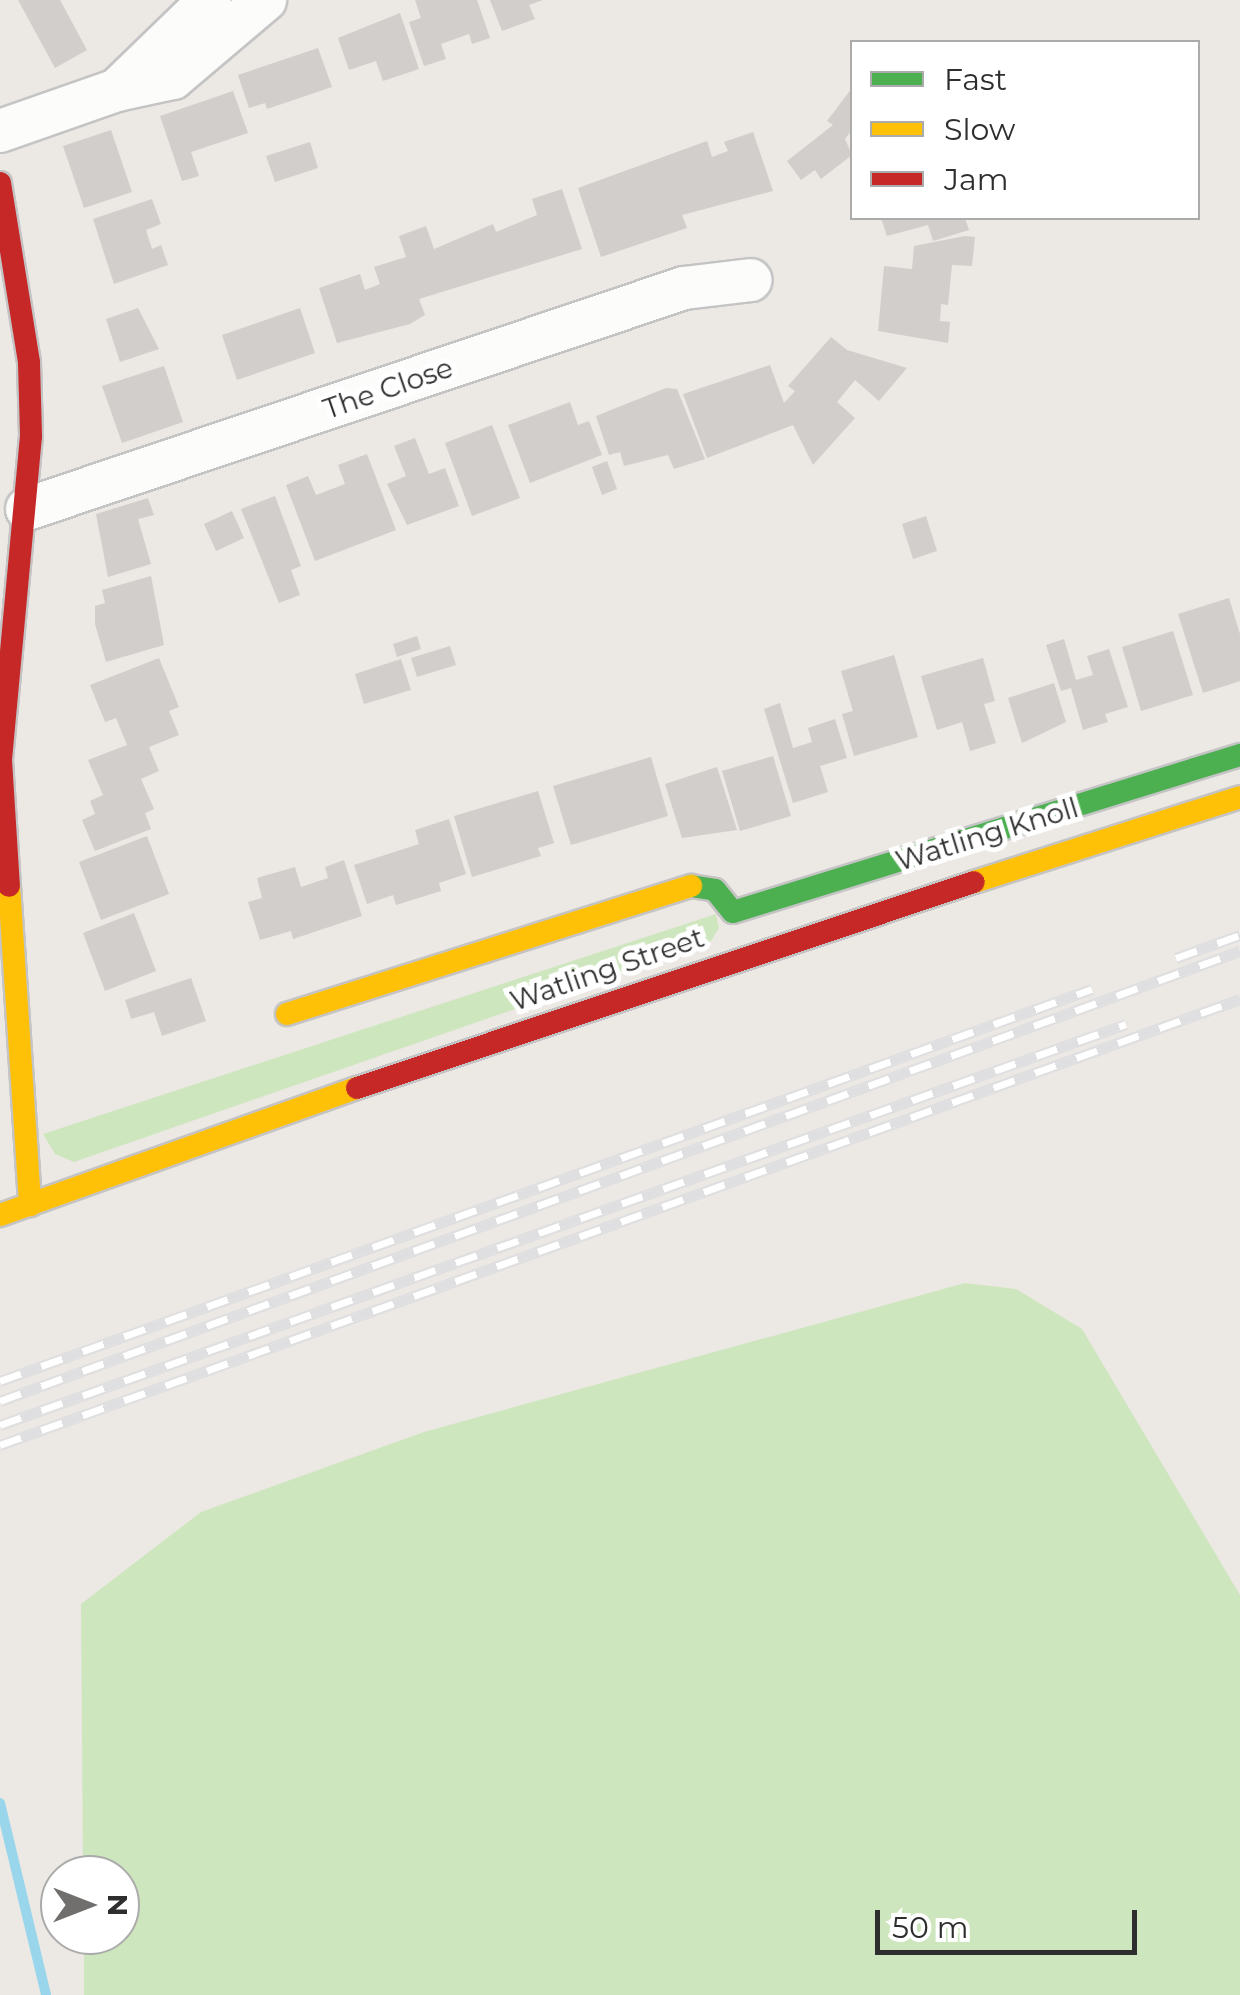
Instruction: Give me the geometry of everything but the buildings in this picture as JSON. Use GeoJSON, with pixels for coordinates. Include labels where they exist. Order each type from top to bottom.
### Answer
{"type":"FeatureCollection","features":[{"type":"Feature","properties":{"kind":"street"},"geometry":{"type":"LineString","coordinates":[[117,90],[210,0]]}},
{"type":"Feature","properties":{"kind":"street"},"geometry":{"type":"LineString","coordinates":[[0,131],[117,90],[173,78],[265,0]]}},
{"type":"Feature","properties":{"kind":"street"},"geometry":{"type":"LineString","coordinates":[[0,183],[28,363],[27,509],[1,760],[30,1205]]}},
{"type":"Feature","properties":{"kind":"street","name":"The Close"},"geometry":{"type":"LineString","coordinates":[[27,509],[684,288],[751,280]]}},
{"type":"Feature","properties":{"kind":"street","name":"Watling Knoll"},"geometry":{"type":"LineString","coordinates":[[733,912],[1240,756]]}},
{"type":"Feature","properties":{"kind":"street","name":"Watling Street"},"geometry":{"type":"LineString","coordinates":[[0,1215],[745,954],[1240,798]]}},
{"type":"Feature","properties":{"kind":"street"},"geometry":{"type":"LineString","coordinates":[[288,1014],[684,885],[715,890],[733,912],[745,954]]}},
{"type":"Feature","properties":{"kind":"green space"},"geometry":{"type":"Polygon","coordinates":[[[716,914],[719,928],[711,941],[74,1162],[55,1154],[43,1134],[716,914]]]}},
{"type":"Feature","properties":{"kind":"green space"},"geometry":{"type":"Polygon","coordinates":[[[965,1283],[1016,1289],[1082,1329],[1240,1595],[1240,1995],[84,1995],[84,1955],[140,1955],[140,1855],[83,1855],[81,1604],[201,1512],[424,1432],[965,1283]]]}},
{"type":"Feature","properties":{"kind":"waterway"},"geometry":{"type":"LineString","coordinates":[[0,1803],[46,1995]]}},
{"type":"Feature","properties":{"kind":"railway"},"geometry":{"type":"LineString","coordinates":[[1176,958],[1240,935]]}},
{"type":"Feature","properties":{"kind":"railway"},"geometry":{"type":"LineString","coordinates":[[0,1401],[1240,951]]}},
{"type":"Feature","properties":{"kind":"railway"},"geometry":{"type":"LineString","coordinates":[[0,1381],[1092,989]]}},
{"type":"Feature","properties":{"kind":"railway"},"geometry":{"type":"LineString","coordinates":[[0,1445],[1240,999]]}},
{"type":"Feature","properties":{"kind":"railway"},"geometry":{"type":"LineString","coordinates":[[0,1425],[1126,1024]]}},
{"type":"Feature","properties":{"kind":"traffic: fast"},"geometry":{"type":"LineString","coordinates":[[691,886],[715,890],[733,912],[1240,755]]}},
{"type":"Feature","properties":{"kind":"traffic: slow"},"geometry":{"type":"LineString","coordinates":[[974,882],[1240,797]]}},
{"type":"Feature","properties":{"kind":"traffic: slow"},"geometry":{"type":"LineString","coordinates":[[9,886],[30,1205]]}},
{"type":"Feature","properties":{"kind":"traffic: slow"},"geometry":{"type":"LineString","coordinates":[[287,1014],[691,886]]}},
{"type":"Feature","properties":{"kind":"traffic: slow"},"geometry":{"type":"LineString","coordinates":[[0,1215],[357,1088]]}},
{"type":"Feature","properties":{"kind":"traffic: jam"},"geometry":{"type":"LineString","coordinates":[[0,183],[29,363],[31,436],[1,760],[9,886]]}},
{"type":"Feature","properties":{"kind":"traffic: jam"},"geometry":{"type":"LineString","coordinates":[[357,1088],[974,882]]}}]}
